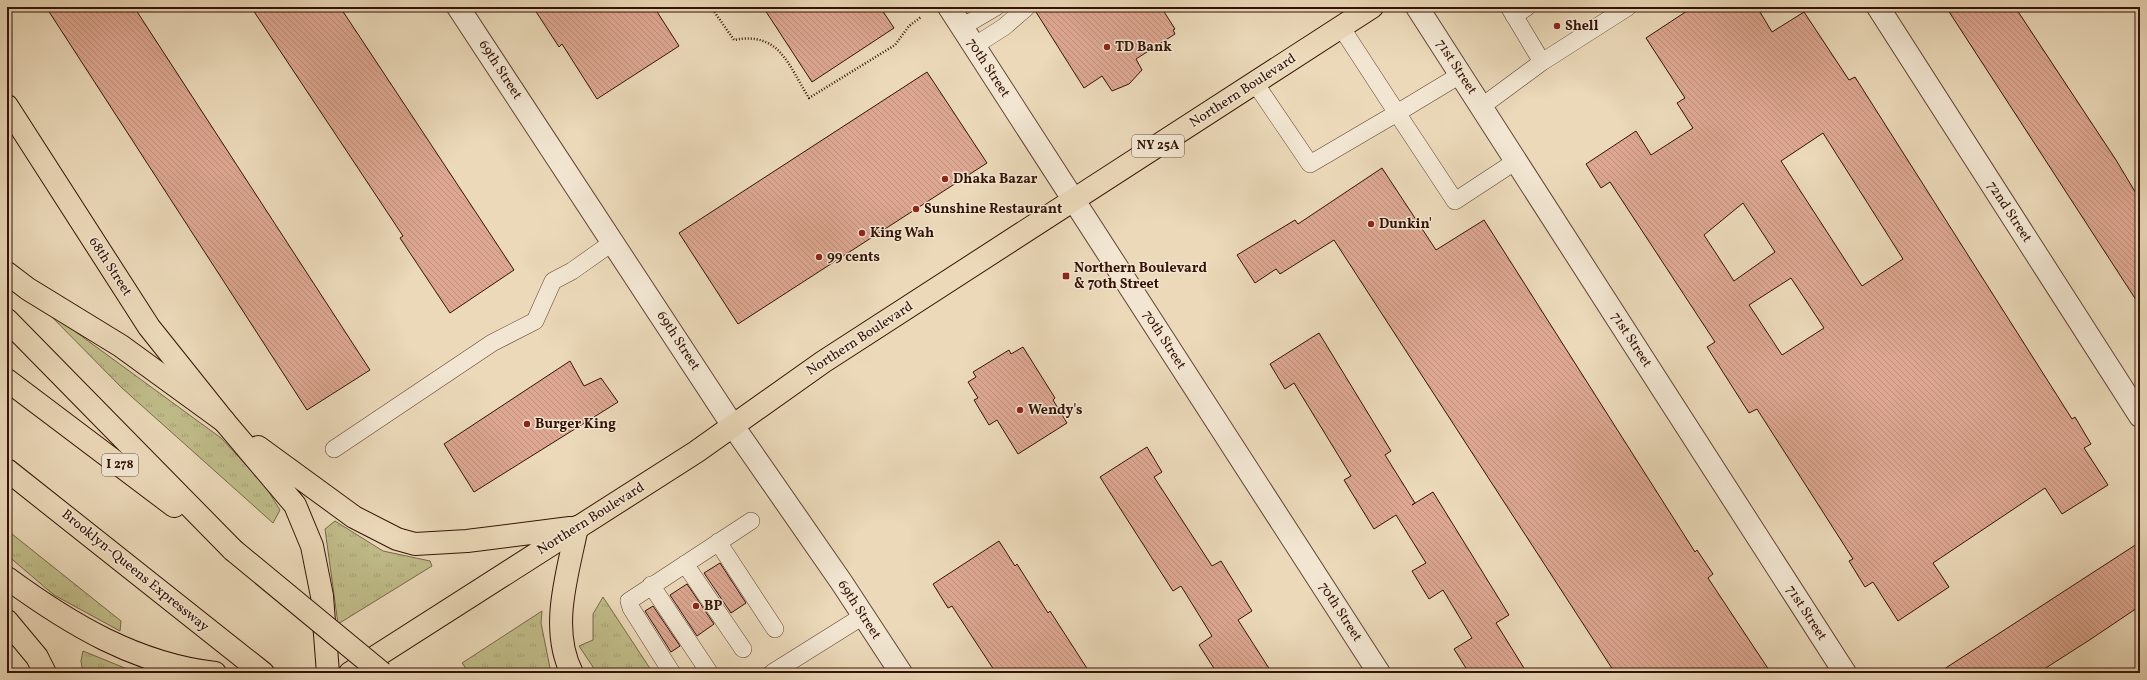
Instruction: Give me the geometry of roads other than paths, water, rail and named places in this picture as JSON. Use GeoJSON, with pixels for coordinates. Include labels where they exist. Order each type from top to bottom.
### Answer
{"type":"FeatureCollection","features":[{"type":"Feature","properties":{"kind":"main road","name":"Northern Boulevard"},"geometry":{"type":"LineString","coordinates":[[350,673],[696,452],[823,362],[1372,7]]}},
{"type":"Feature","properties":{"kind":"main road","name":"68th Street"},"geometry":{"type":"LineString","coordinates":[[7,106],[149,327],[224,421]]}},
{"type":"Feature","properties":{"kind":"main road"},"geometry":{"type":"LineString","coordinates":[[7,273],[28,289],[121,346],[224,421],[308,485],[354,517],[397,539],[415,544],[438,544],[577,527],[562,607],[561,630],[564,650],[572,673]]}},
{"type":"Feature","properties":{"kind":"main road"},"geometry":{"type":"LineString","coordinates":[[14,327],[233,550]]}},
{"type":"Feature","properties":{"kind":"main road","name":"I 278"},"geometry":{"type":"LineString","coordinates":[[7,380],[233,550],[382,673]]}},
{"type":"Feature","properties":{"kind":"main road"},"geometry":{"type":"LineString","coordinates":[[224,421],[296,505],[304,524],[312,546],[322,596],[328,673]]}},
{"type":"Feature","properties":{"kind":"main road","name":"Brooklyn-Queens Expressway"},"geometry":{"type":"LineString","coordinates":[[7,470],[263,673]]}},
{"type":"Feature","properties":{"kind":"main road"},"geometry":{"type":"LineString","coordinates":[[7,578],[62,617],[108,642],[164,663],[191,670],[215,673]]}},
{"type":"Feature","properties":{"kind":"main road"},"geometry":{"type":"LineString","coordinates":[[7,621],[37,657],[45,673]]}},
{"type":"Feature","properties":{"kind":"street","name":"69th Street"},"geometry":{"type":"LineString","coordinates":[[458,7],[733,426],[901,673]]}},
{"type":"Feature","properties":{"kind":"street","name":"70th Street"},"geometry":{"type":"LineString","coordinates":[[949,7],[1379,673]]}},
{"type":"Feature","properties":{"kind":"street","name":"71st Street"},"geometry":{"type":"LineString","coordinates":[[1417,7],[1845,673]]}},
{"type":"Feature","properties":{"kind":"street","name":"72nd Street"},"geometry":{"type":"LineString","coordinates":[[1878,7],[2140,416]]}},
{"type":"Feature","properties":{"kind":"lane"},"geometry":{"type":"LineString","coordinates":[[962,27],[996,7]]}},
{"type":"Feature","properties":{"kind":"lane"},"geometry":{"type":"LineString","coordinates":[[974,46],[1004,27],[1027,7]]}},
{"type":"Feature","properties":{"kind":"lane"},"geometry":{"type":"LineString","coordinates":[[1481,107],[1542,62],[1560,41],[1590,23],[1628,7]]}},
{"type":"Feature","properties":{"kind":"lane"},"geometry":{"type":"LineString","coordinates":[[1517,10],[1542,62]]}},
{"type":"Feature","properties":{"kind":"lane"},"geometry":{"type":"LineString","coordinates":[[1341,27],[1455,201],[1516,161]]}},
{"type":"Feature","properties":{"kind":"lane"},"geometry":{"type":"LineString","coordinates":[[1255,83],[1310,164],[1460,75]]}},
{"type":"Feature","properties":{"kind":"lane"},"geometry":{"type":"LineString","coordinates":[[334,449],[492,343],[535,321],[553,281],[572,271],[613,242]]}},
{"type":"Feature","properties":{"kind":"lane"},"geometry":{"type":"LineString","coordinates":[[672,673],[631,608],[629,601],[751,521]]}},
{"type":"Feature","properties":{"kind":"lane"},"geometry":{"type":"LineString","coordinates":[[718,542],[775,629]]}},
{"type":"Feature","properties":{"kind":"lane"},"geometry":{"type":"LineString","coordinates":[[685,564],[743,649]]}},
{"type":"Feature","properties":{"kind":"lane"},"geometry":{"type":"LineString","coordinates":[[652,585],[709,672]]}},
{"type":"Feature","properties":{"kind":"lane"},"geometry":{"type":"LineString","coordinates":[[772,673],[863,616]]}},
{"type":"Feature","properties":{"kind":"place","name":"Shell"},"geometry":{"type":"Point","coordinates":[1557,26]}},
{"type":"Feature","properties":{"kind":"place","name":"TD Bank"},"geometry":{"type":"Point","coordinates":[1107,47]}},
{"type":"Feature","properties":{"kind":"place","name":"Dhaka Bazar"},"geometry":{"type":"Point","coordinates":[945,179]}},
{"type":"Feature","properties":{"kind":"place","name":"Sunshine Restaurant"},"geometry":{"type":"Point","coordinates":[916,209]}},
{"type":"Feature","properties":{"kind":"place","name":"Dunkin'"},"geometry":{"type":"Point","coordinates":[1371,224]}},
{"type":"Feature","properties":{"kind":"place","name":"King Wah"},"geometry":{"type":"Point","coordinates":[862,233]}},
{"type":"Feature","properties":{"kind":"place","name":"99 cents"},"geometry":{"type":"Point","coordinates":[819,257]}},
{"type":"Feature","properties":{"kind":"place","name":"Northern Boulevard & 70th Street"},"geometry":{"type":"Point","coordinates":[1066,276]}},
{"type":"Feature","properties":{"kind":"place","name":"Wendy's"},"geometry":{"type":"Point","coordinates":[1020,410]}},
{"type":"Feature","properties":{"kind":"place","name":"Burger King"},"geometry":{"type":"Point","coordinates":[527,424]}},
{"type":"Feature","properties":{"kind":"place","name":"BP"},"geometry":{"type":"Point","coordinates":[696,606]}}]}
